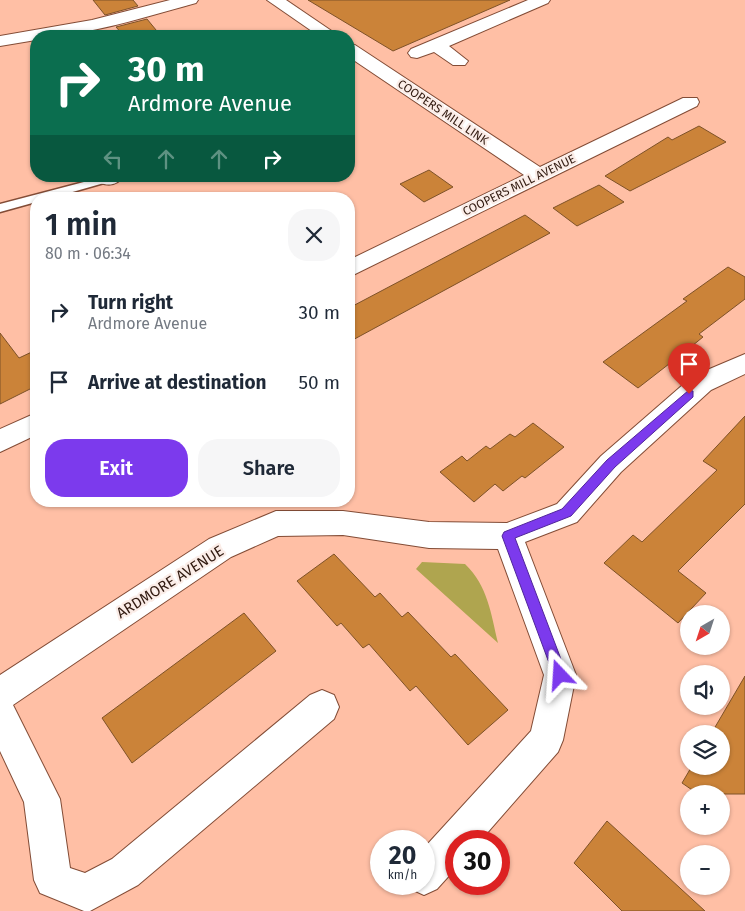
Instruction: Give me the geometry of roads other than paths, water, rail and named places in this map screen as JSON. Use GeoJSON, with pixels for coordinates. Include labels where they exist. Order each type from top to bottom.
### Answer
{"type":"FeatureCollection","features":[{"type":"Feature","properties":{"kind":"street"},"geometry":{"type":"LineString","coordinates":[[97,30],[190,0]]}},
{"type":"Feature","properties":{"kind":"street"},"geometry":{"type":"LineString","coordinates":[[275,0],[321,30]]}},
{"type":"Feature","properties":{"kind":"street"},"geometry":{"type":"LineString","coordinates":[[417,53],[542,0]]}},
{"type":"Feature","properties":{"kind":"street"},"geometry":{"type":"LineString","coordinates":[[0,41],[30,38]]}},
{"type":"Feature","properties":{"kind":"street"},"geometry":{"type":"LineString","coordinates":[[436,45],[459,61]]}},
{"type":"Feature","properties":{"kind":"street","name":"COOPERS MILL LINK"},"geometry":{"type":"LineString","coordinates":[[355,53],[538,175]]}},
{"type":"Feature","properties":{"kind":"street","name":"COOPERS MILL AVENUE"},"geometry":{"type":"LineString","coordinates":[[355,266],[690,102]]}},
{"type":"Feature","properties":{"kind":"street","name":"ARDMORE AVENUE"},"geometry":{"type":"LineString","coordinates":[[0,694],[220,548],[276,524],[343,523],[429,535],[508,536],[566,512],[611,464],[702,383],[745,363]]}},
{"type":"Feature","properties":{"kind":"street"},"geometry":{"type":"LineString","coordinates":[[0,441],[30,426]]}},
{"type":"Feature","properties":{"kind":"street"},"geometry":{"type":"LineString","coordinates":[[435,863],[546,740],[560,675],[508,536]]}},
{"type":"Feature","properties":{"kind":"street"},"geometry":{"type":"LineString","coordinates":[[0,715],[42,799],[53,880],[87,892],[125,872],[322,707]]}},
{"type":"Feature","properties":{"kind":"lane"},"geometry":{"type":"LineString","coordinates":[[59,192],[95,182]]}},
{"type":"Feature","properties":{"kind":"lane"},"geometry":{"type":"LineString","coordinates":[[0,208],[30,200]]}}]}
